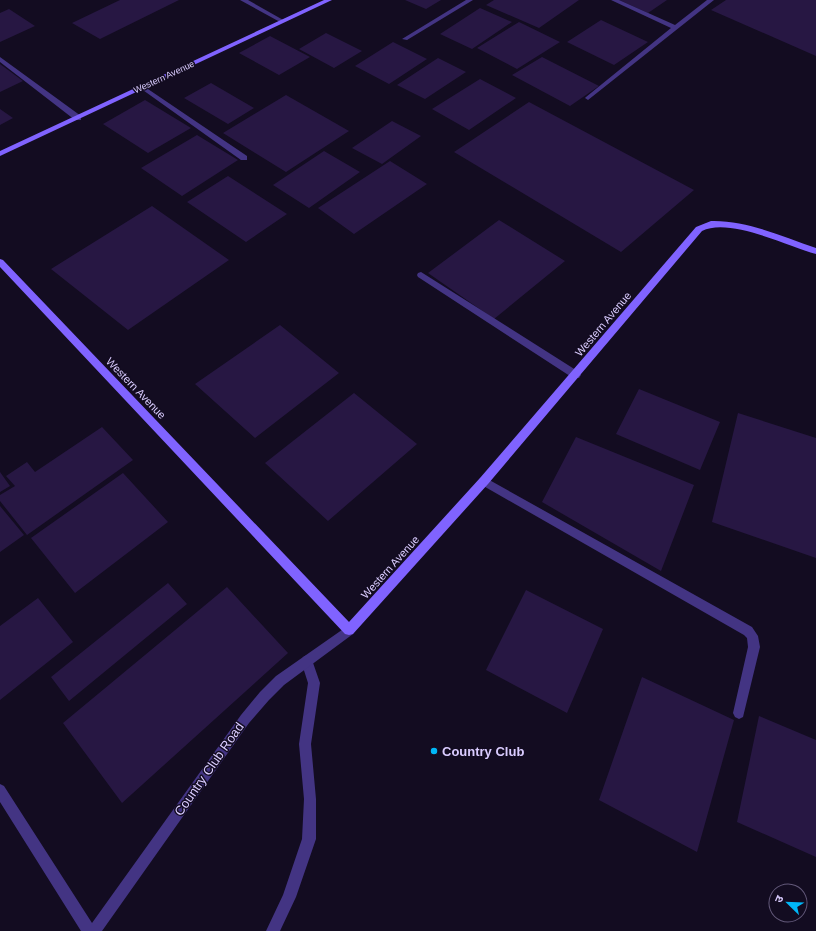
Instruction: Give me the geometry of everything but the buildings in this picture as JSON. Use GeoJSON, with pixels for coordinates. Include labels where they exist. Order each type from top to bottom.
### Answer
{"type":"FeatureCollection","features":[{"type":"Feature","properties":{"kind":"street"},"geometry":{"type":"LineString","coordinates":[[242,0],[282,21]]}},
{"type":"Feature","properties":{"kind":"street","name":"Western Avenue"},"geometry":{"type":"LineString","coordinates":[[0,154],[329,0]]}},
{"type":"Feature","properties":{"kind":"street"},"geometry":{"type":"LineString","coordinates":[[405,39],[470,0]]}},
{"type":"Feature","properties":{"kind":"street"},"geometry":{"type":"LineString","coordinates":[[614,0],[676,28]]}},
{"type":"Feature","properties":{"kind":"street"},"geometry":{"type":"LineString","coordinates":[[588,98],[711,0]]}},
{"type":"Feature","properties":{"kind":"street"},"geometry":{"type":"LineString","coordinates":[[0,59],[78,118]]}},
{"type":"Feature","properties":{"kind":"street"},"geometry":{"type":"LineString","coordinates":[[142,87],[244,158]]}},
{"type":"Feature","properties":{"kind":"street","name":"Western Avenue"},"geometry":{"type":"LineString","coordinates":[[0,262],[349,630],[484,481],[699,229],[710,224],[737,226],[816,251]]}},
{"type":"Feature","properties":{"kind":"street"},"geometry":{"type":"LineString","coordinates":[[421,275],[576,375]]}},
{"type":"Feature","properties":{"kind":"street"},"geometry":{"type":"LineString","coordinates":[[484,481],[715,611],[751,633],[754,640],[754,647],[739,713]]}},
{"type":"Feature","properties":{"kind":"street","name":"Country Club Road"},"geometry":{"type":"LineString","coordinates":[[94,931],[245,718],[267,693],[286,676],[335,642],[349,630]]}},
{"type":"Feature","properties":{"kind":"street"},"geometry":{"type":"LineString","coordinates":[[273,931],[289,897],[309,840],[310,799],[305,744],[314,683],[307,661]]}},
{"type":"Feature","properties":{"kind":"street"},"geometry":{"type":"LineString","coordinates":[[0,790],[89,931]]}},
{"type":"Feature","properties":{"kind":"place","name":"Country Club"},"geometry":{"type":"Point","coordinates":[434,751]}}]}
